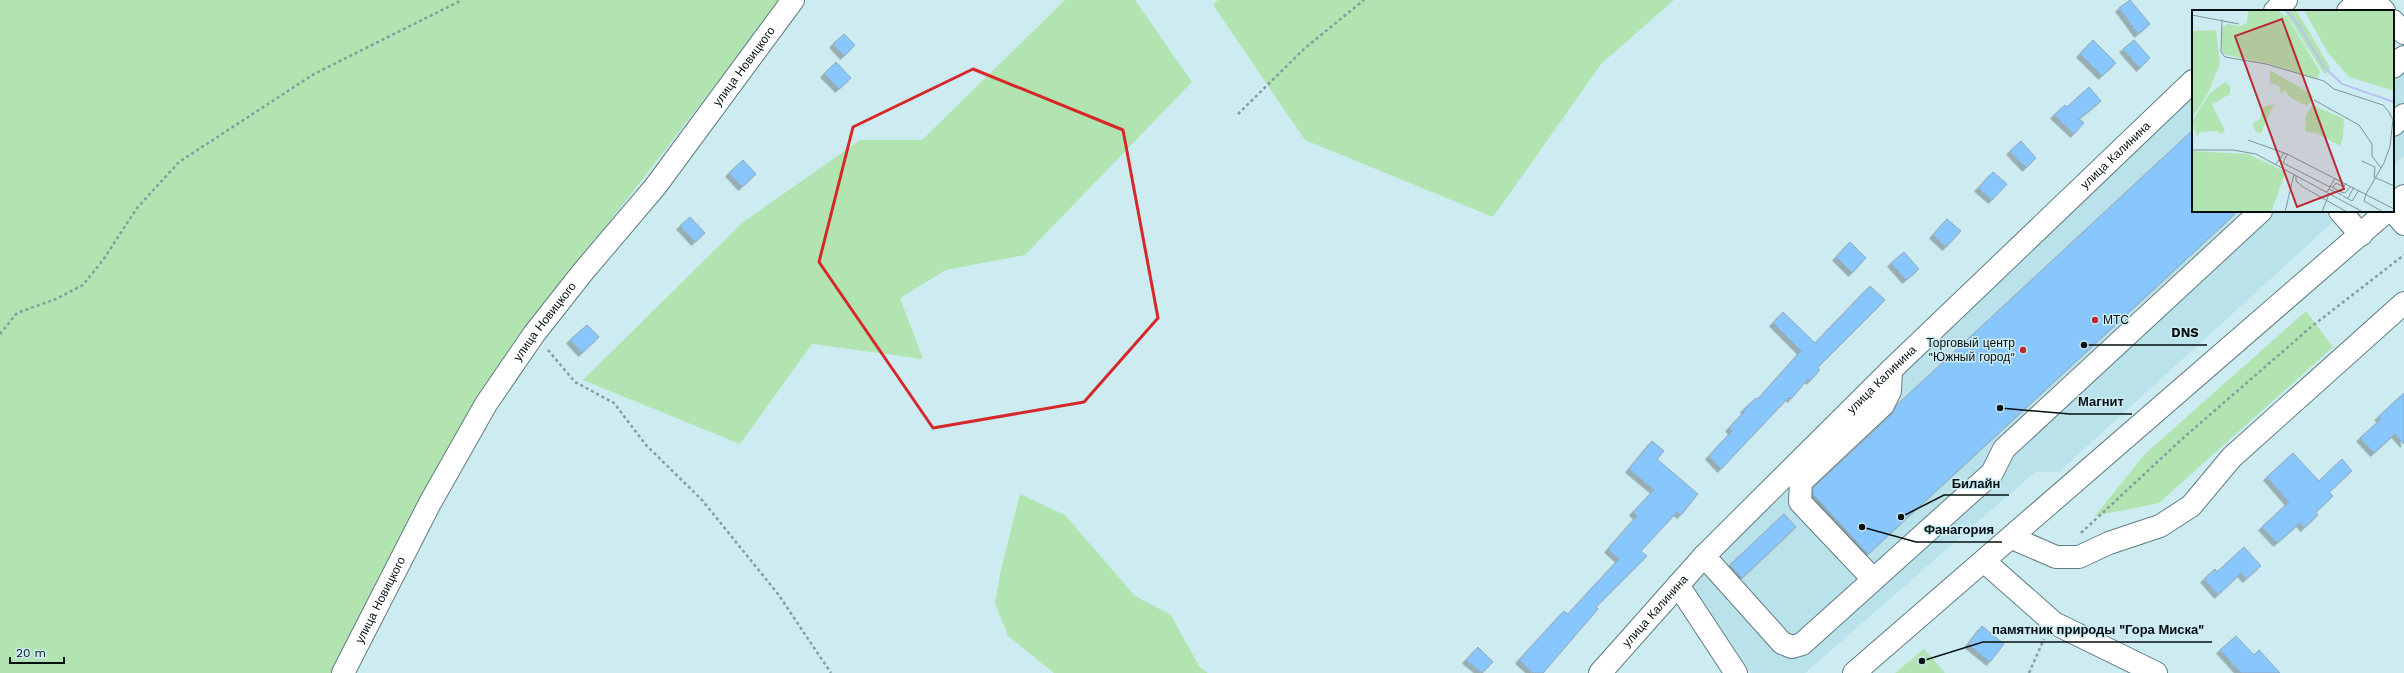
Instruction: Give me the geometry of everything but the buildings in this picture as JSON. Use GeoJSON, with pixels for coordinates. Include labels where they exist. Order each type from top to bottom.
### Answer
{"type":"FeatureCollection","features":[{"type":"Feature","properties":{"kind":"street","name":"улица Новицкого"},"geometry":{"type":"LineString","coordinates":[[343,673],[430,502],[486,404],[534,334],[582,273],[655,187],[793,0]]}},
{"type":"Feature","properties":{"kind":"street"},"geometry":{"type":"LineString","coordinates":[[2276,10],[2286,0]]}},
{"type":"Feature","properties":{"kind":"street"},"geometry":{"type":"LineString","coordinates":[[2349,10],[2360,0]]}},
{"type":"Feature","properties":{"kind":"street"},"geometry":{"type":"LineString","coordinates":[[2373,0],[2383,10]]}},
{"type":"Feature","properties":{"kind":"street"},"geometry":{"type":"LineString","coordinates":[[2394,22],[2404,33]]}},
{"type":"Feature","properties":{"kind":"street"},"geometry":{"type":"LineString","coordinates":[[2394,66],[2404,57]]}},
{"type":"Feature","properties":{"kind":"street","name":"улица Калинина"},"geometry":{"type":"LineString","coordinates":[[1600,673],[1704,556],[1891,370],[2192,82]]}},
{"type":"Feature","properties":{"kind":"street"},"geometry":{"type":"LineString","coordinates":[[2394,124],[2404,115]]}},
{"type":"Feature","properties":{"kind":"street"},"geometry":{"type":"LineString","coordinates":[[2394,205],[2404,196]]}},
{"type":"Feature","properties":{"kind":"street"},"geometry":{"type":"LineString","coordinates":[[1704,556],[1782,643],[1792,647],[1802,644],[1992,473],[2004,450],[2261,212]]}},
{"type":"Feature","properties":{"kind":"street"},"geometry":{"type":"LineString","coordinates":[[2341,212],[2361,235]]}},
{"type":"Feature","properties":{"kind":"street"},"geometry":{"type":"LineString","coordinates":[[1854,673],[1985,562],[2386,212]]}},
{"type":"Feature","properties":{"kind":"street"},"geometry":{"type":"LineString","coordinates":[[2394,212],[2404,224]]}},
{"type":"Feature","properties":{"kind":"street"},"geometry":{"type":"LineString","coordinates":[[2012,538],[2056,557],[2079,557],[2109,543],[2160,526],[2191,506],[2232,457],[2404,304]]}},
{"type":"Feature","properties":{"kind":"street"},"geometry":{"type":"LineString","coordinates":[[1873,579],[1800,502],[1801,482],[1883,405],[1890,391],[1891,370]]}},
{"type":"Feature","properties":{"kind":"street"},"geometry":{"type":"LineString","coordinates":[[1985,562],[2054,623],[2156,673]]}},
{"type":"Feature","properties":{"kind":"street"},"geometry":{"type":"LineString","coordinates":[[1678,584],[1736,673]]}},
{"type":"Feature","properties":{"kind":"path"},"geometry":{"type":"LineString","coordinates":[[0,334],[18,313],[56,299],[83,284],[103,260],[137,208],[179,162],[314,74],[462,0]]}},
{"type":"Feature","properties":{"kind":"path"},"geometry":{"type":"LineString","coordinates":[[1238,114],[1305,48],[1364,0]]}},
{"type":"Feature","properties":{"kind":"path"},"geometry":{"type":"LineString","coordinates":[[2079,535],[2182,439],[2311,327],[2404,255]]}},
{"type":"Feature","properties":{"kind":"path"},"geometry":{"type":"LineString","coordinates":[[534,334],[575,382],[614,403],[646,445],[702,500],[778,594],[831,673]]}},
{"type":"Feature","properties":{"kind":"path"},"geometry":{"type":"LineString","coordinates":[[2029,673],[2042,642],[2054,623]]}},
{"type":"Feature","properties":{"kind":"highlighted area"},"geometry":{"type":"Polygon","coordinates":[[[973,69],[1123,130],[1158,318],[1084,402],[933,428],[819,262],[853,127],[973,69]]]}},
{"type":"Feature","properties":{"kind":"shaded area"},"geometry":{"type":"Polygon","coordinates":[[[2404,64],[2404,156],[2394,165],[2394,73],[2404,64]]]}},
{"type":"Feature","properties":{"kind":"shaded area"},"geometry":{"type":"Polygon","coordinates":[[[2192,98],[2192,212],[2324,212],[2333,222],[2059,472],[2035,472],[1805,673],[1751,673],[1686,579],[2192,98]]]}},
{"type":"Feature","properties":{"kind":"green space"},"geometry":{"type":"Polygon","coordinates":[[[0,0],[781,0],[508,353],[331,673],[0,673],[0,0]]]}},
{"type":"Feature","properties":{"kind":"green space"},"geometry":{"type":"Polygon","coordinates":[[[1065,0],[1135,0],[1192,82],[1025,255],[946,270],[900,298],[923,359],[812,344],[740,444],[583,380],[742,223],[860,140],[922,140],[1065,0]]]}},
{"type":"Feature","properties":{"kind":"green space"},"geometry":{"type":"Polygon","coordinates":[[[1218,0],[1674,0],[1602,63],[1493,217],[1305,140],[1213,5],[1218,0]]]}},
{"type":"Feature","properties":{"kind":"green space"},"geometry":{"type":"Polygon","coordinates":[[[2306,311],[2333,347],[2159,503],[2095,516],[2145,454],[2306,311]]]}},
{"type":"Feature","properties":{"kind":"green space"},"geometry":{"type":"Polygon","coordinates":[[[1020,494],[1065,515],[1135,596],[1171,615],[1199,666],[1208,673],[1054,673],[1008,636],[995,603],[1000,574],[1020,494]]]}},
{"type":"Feature","properties":{"kind":"green space"},"geometry":{"type":"Polygon","coordinates":[[[1924,649],[1945,673],[1895,673],[1924,649]]]}},
{"type":"Feature","properties":{"kind":"place","name":"МТС"},"geometry":{"type":"Point","coordinates":[2095,320]}},
{"type":"Feature","properties":{"kind":"place","name":"DNS"},"geometry":{"type":"Point","coordinates":[2084,345]}},
{"type":"Feature","properties":{"kind":"place","name":"Торговый центр \"Южный город\""},"geometry":{"type":"Point","coordinates":[2023,350]}},
{"type":"Feature","properties":{"kind":"place","name":"Магнит"},"geometry":{"type":"Point","coordinates":[2000,408]}},
{"type":"Feature","properties":{"kind":"place","name":"Билайн"},"geometry":{"type":"Point","coordinates":[1901,517]}},
{"type":"Feature","properties":{"kind":"place","name":"Фанагория"},"geometry":{"type":"Point","coordinates":[1862,527]}},
{"type":"Feature","properties":{"kind":"place","name":"памятник природы \"Гора Миска\""},"geometry":{"type":"Point","coordinates":[1922,661]}}]}
